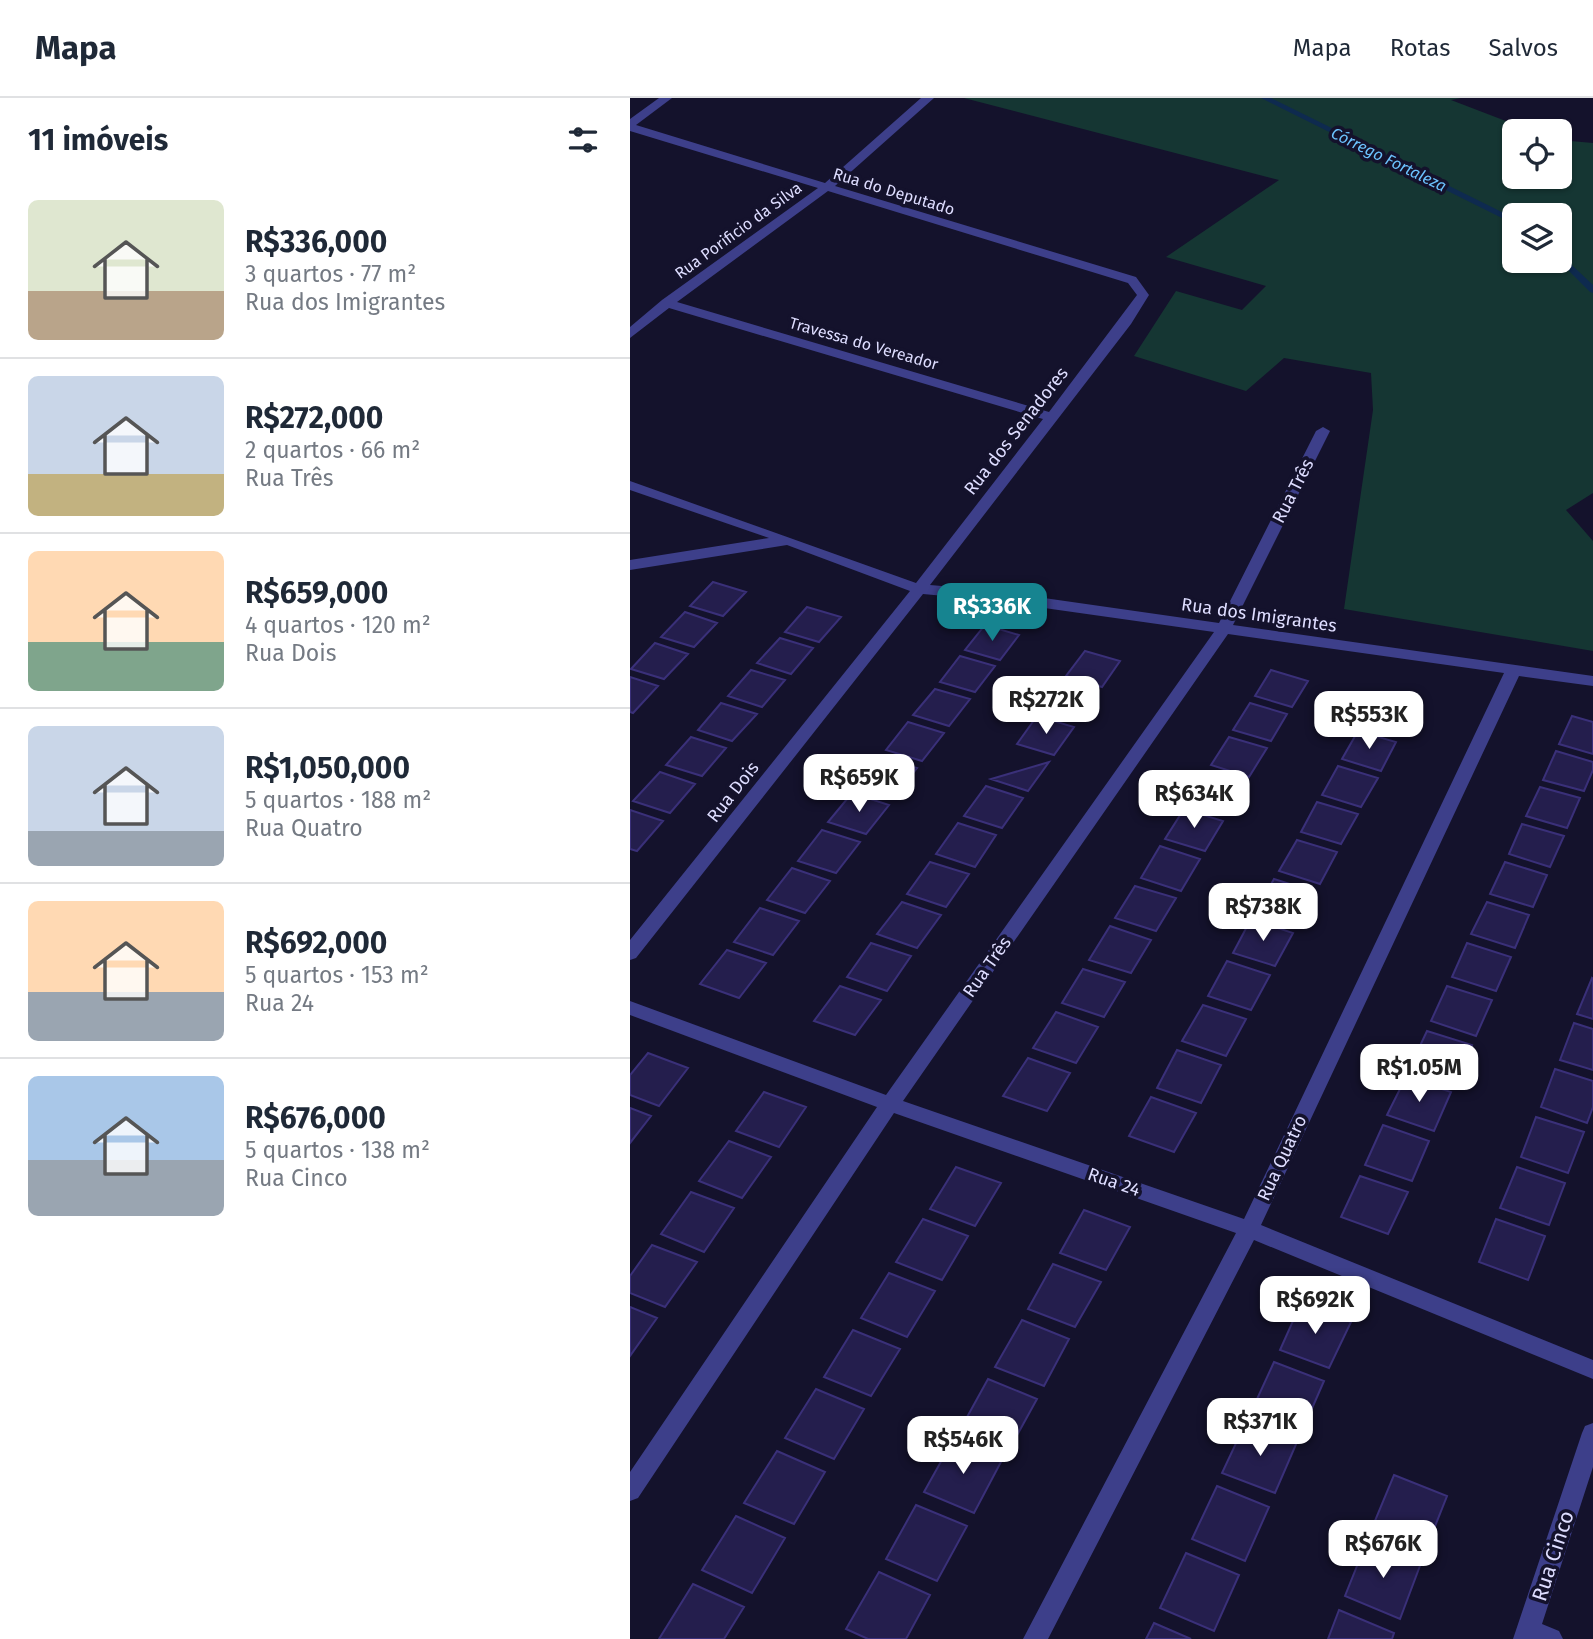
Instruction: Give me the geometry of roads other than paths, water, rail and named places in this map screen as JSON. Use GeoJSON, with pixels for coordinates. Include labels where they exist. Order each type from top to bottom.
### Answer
{"type":"FeatureCollection","features":[{"type":"Feature","properties":{"kind":"street"},"geometry":{"type":"LineString","coordinates":[[630,125],[666,98]]}},
{"type":"Feature","properties":{"kind":"street","name":"Rua Porificio da Silva"},"geometry":{"type":"LineString","coordinates":[[630,334],[667,303],[828,186],[928,98]]}},
{"type":"Feature","properties":{"kind":"street","name":"Rua do Deputado"},"geometry":{"type":"LineString","coordinates":[[630,125],[1132,280],[1143,295]]}},
{"type":"Feature","properties":{"kind":"street","name":"Rua dos Senadores"},"geometry":{"type":"LineString","coordinates":[[919,589],[1126,321],[1143,295]]}},
{"type":"Feature","properties":{"kind":"street","name":"Travessa do Vereador"},"geometry":{"type":"LineString","coordinates":[[667,303],[1051,417]]}},
{"type":"Feature","properties":{"kind":"street","name":"Rua Três"},"geometry":{"type":"LineString","coordinates":[[630,1491],[890,1104],[1223,630],[1323,431]]}},
{"type":"Feature","properties":{"kind":"street","name":"Rua dos Imigrantes"},"geometry":{"type":"LineString","coordinates":[[630,485],[919,589],[988,595],[1593,681]]}},
{"type":"Feature","properties":{"kind":"street"},"geometry":{"type":"LineString","coordinates":[[631,566],[788,540]]}},
{"type":"Feature","properties":{"kind":"street","name":"Rua Dois"},"geometry":{"type":"LineString","coordinates":[[630,953],[919,589]]}},
{"type":"Feature","properties":{"kind":"street","name":"Rua Quatro"},"geometry":{"type":"LineString","coordinates":[[1035,1639],[1249,1229],[1514,670]]}},
{"type":"Feature","properties":{"kind":"street","name":"Rua 24"},"geometry":{"type":"LineString","coordinates":[[630,1008],[890,1104],[1249,1229],[1593,1370]]}},
{"type":"Feature","properties":{"kind":"street","name":"Rua Cinco"},"geometry":{"type":"LineString","coordinates":[[1527,1634],[1593,1433]]}},
{"type":"Feature","properties":{"kind":"street"},"geometry":{"type":"LineString","coordinates":[[1527,1634],[1551,1639]]}},
{"type":"Feature","properties":{"kind":"waterway","name":"Córrego Fortaleza"},"geometry":{"type":"LineString","coordinates":[[1265,98],[1502,215]]}},
{"type":"Feature","properties":{"kind":"waterway","name":"Córrego Fortaleza"},"geometry":{"type":"LineString","coordinates":[[1572,269],[1593,290]]}}]}
